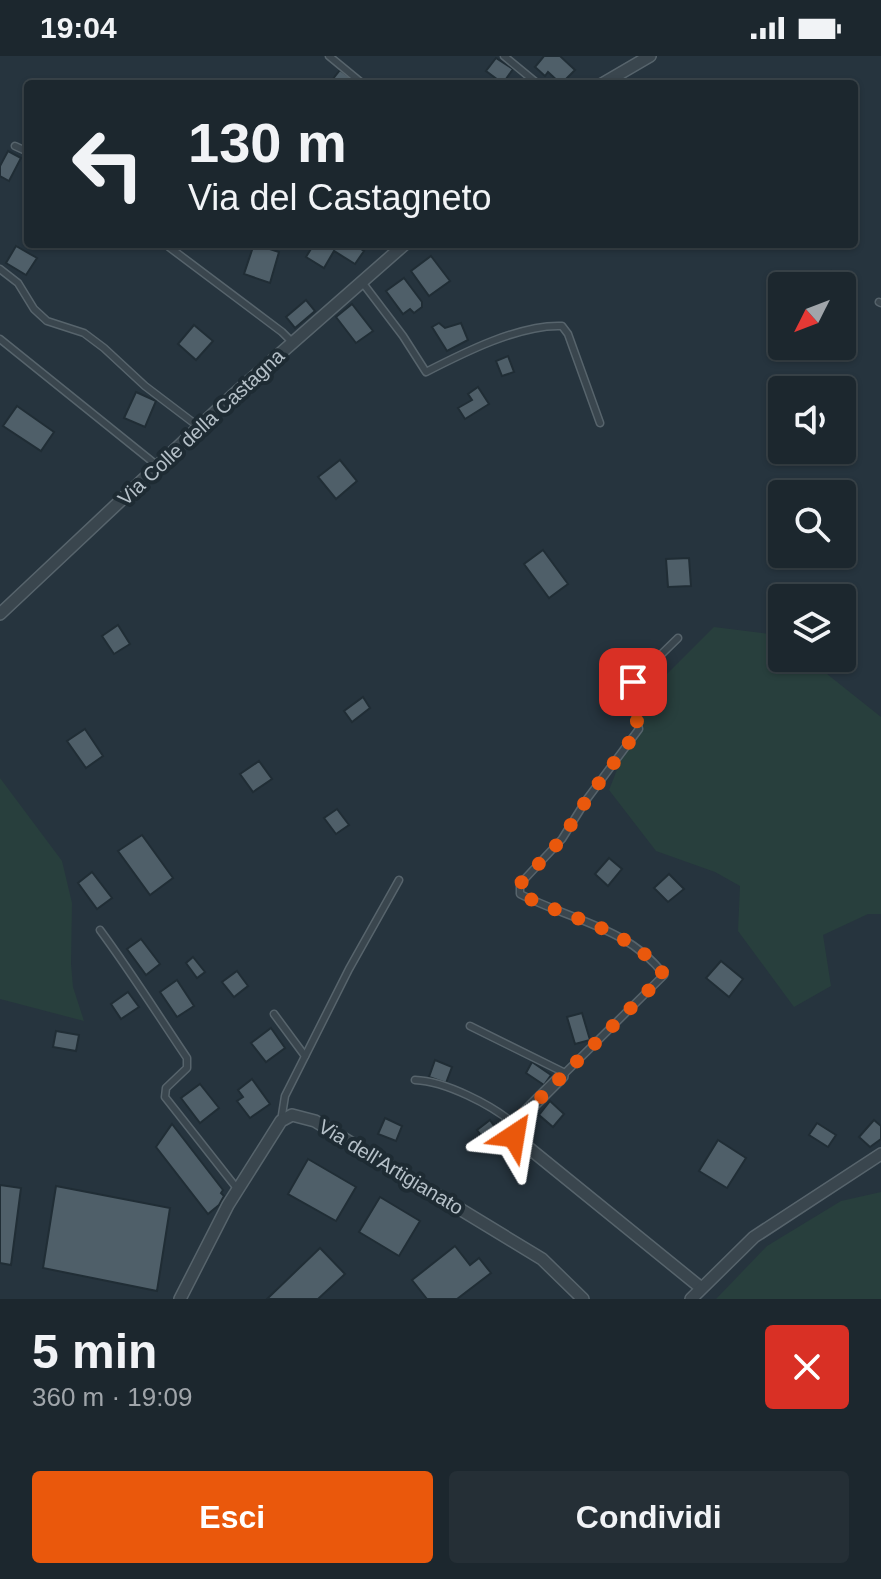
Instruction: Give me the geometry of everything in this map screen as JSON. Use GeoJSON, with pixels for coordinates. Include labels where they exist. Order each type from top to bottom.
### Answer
{"type":"FeatureCollection","features":[{"type":"Feature","properties":{"kind":"street"},"geometry":{"type":"LineString","coordinates":[[609,80],[650,56]]}},
{"type":"Feature","properties":{"kind":"street","name":"Via Colle della Castagna"},"geometry":{"type":"LineString","coordinates":[[0,614],[292,342],[400,248]]}},
{"type":"Feature","properties":{"kind":"street"},"geometry":{"type":"LineString","coordinates":[[563,1075],[514,1124],[514,1136],[700,1287]]}},
{"type":"Feature","properties":{"kind":"street","name":"Via dell'Artigianato"},"geometry":{"type":"LineString","coordinates":[[281,1121],[292,1115],[315,1121],[542,1259],[583,1299]]}},
{"type":"Feature","properties":{"kind":"street"},"geometry":{"type":"LineString","coordinates":[[180,1299],[228,1205],[281,1121]]}},
{"type":"Feature","properties":{"kind":"street"},"geometry":{"type":"LineString","coordinates":[[691,1299],[754,1237],[881,1154]]}},
{"type":"Feature","properties":{"kind":"lane"},"geometry":{"type":"LineString","coordinates":[[329,56],[358,80]]}},
{"type":"Feature","properties":{"kind":"lane"},"geometry":{"type":"LineString","coordinates":[[504,56],[533,80]]}},
{"type":"Feature","properties":{"kind":"lane"},"geometry":{"type":"LineString","coordinates":[[15,146],[24,150]]}},
{"type":"Feature","properties":{"kind":"lane"},"geometry":{"type":"LineString","coordinates":[[170,248],[292,342]]}},
{"type":"Feature","properties":{"kind":"lane"},"geometry":{"type":"LineString","coordinates":[[0,269],[18,283],[34,309],[47,321],[84,333],[145,386],[199,427]]}},
{"type":"Feature","properties":{"kind":"lane"},"geometry":{"type":"LineString","coordinates":[[362,282],[426,372],[471,349],[500,339],[552,325],[562,326],[568,334],[600,423]]}},
{"type":"Feature","properties":{"kind":"lane"},"geometry":{"type":"LineString","coordinates":[[0,339],[159,467]]}},
{"type":"Feature","properties":{"kind":"lane"},"geometry":{"type":"LineString","coordinates":[[470,1026],[563,1075],[664,975],[655,962],[621,937],[520,894],[520,884],[562,839],[587,799],[639,729],[629,691],[633,682],[678,638]]}},
{"type":"Feature","properties":{"kind":"lane"},"geometry":{"type":"LineString","coordinates":[[281,1121],[285,1096],[349,969],[399,880]]}},
{"type":"Feature","properties":{"kind":"lane"},"geometry":{"type":"LineString","coordinates":[[100,930],[142,985],[187,1058],[187,1068],[166,1088],[165,1097],[239,1191]]}},
{"type":"Feature","properties":{"kind":"lane"},"geometry":{"type":"LineString","coordinates":[[274,1014],[305,1056]]}},
{"type":"Feature","properties":{"kind":"lane"},"geometry":{"type":"LineString","coordinates":[[415,1080],[431,1080],[500,1112],[514,1124]]}},
{"type":"Feature","properties":{"kind":"green space"},"geometry":{"type":"Polygon","coordinates":[[[714,627],[768,634],[768,672],[825,672],[881,717],[881,914],[868,914],[823,935],[831,986],[794,1007],[738,931],[740,886],[715,872],[656,851],[609,790],[647,694],[714,627]]]}},
{"type":"Feature","properties":{"kind":"green space"},"geometry":{"type":"Polygon","coordinates":[[[0,778],[62,861],[72,903],[73,987],[84,1021],[0,999],[0,778]]]}},
{"type":"Feature","properties":{"kind":"green space"},"geometry":{"type":"Polygon","coordinates":[[[881,1192],[881,1299],[716,1299],[767,1246],[841,1201],[881,1192]]]}},
{"type":"Feature","properties":{"kind":"building"},"geometry":{"type":"Polygon","coordinates":[[[544,56],[560,56],[575,70],[565,80],[557,80],[548,72],[545,76],[535,67],[544,56]]]}},
{"type":"Feature","properties":{"kind":"building"},"geometry":{"type":"Polygon","coordinates":[[[496,58],[513,69],[507,80],[498,80],[486,71],[496,58]]]}},
{"type":"Feature","properties":{"kind":"building"},"geometry":{"type":"Polygon","coordinates":[[[340,70],[354,80],[332,80],[340,70]]]}},
{"type":"Feature","properties":{"kind":"building"},"geometry":{"type":"Polygon","coordinates":[[[8,151],[21,158],[9,181],[0,176],[0,166],[8,151]]]}},
{"type":"Feature","properties":{"kind":"building"},"geometry":{"type":"Polygon","coordinates":[[[16,246],[37,258],[26,275],[6,263],[16,246]]]}},
{"type":"Feature","properties":{"kind":"building"},"geometry":{"type":"Polygon","coordinates":[[[253,248],[279,252],[270,283],[244,274],[253,248]]]}},
{"type":"Feature","properties":{"kind":"building"},"geometry":{"type":"Polygon","coordinates":[[[312,248],[359,248],[364,251],[355,264],[334,251],[324,268],[306,257],[312,248]]]}},
{"type":"Feature","properties":{"kind":"building"},"geometry":{"type":"Polygon","coordinates":[[[431,256],[450,281],[429,296],[411,271],[431,256]]]}},
{"type":"Feature","properties":{"kind":"building"},"geometry":{"type":"Polygon","coordinates":[[[404,278],[422,302],[422,307],[414,313],[410,309],[403,314],[386,291],[404,278]]]}},
{"type":"Feature","properties":{"kind":"building"},"geometry":{"type":"Polygon","coordinates":[[[306,300],[315,311],[295,328],[286,317],[306,300]]]}},
{"type":"Feature","properties":{"kind":"building"},"geometry":{"type":"Polygon","coordinates":[[[352,304],[373,331],[356,343],[336,317],[352,304]]]}},
{"type":"Feature","properties":{"kind":"building"},"geometry":{"type":"Polygon","coordinates":[[[439,323],[445,328],[461,323],[468,340],[447,351],[432,327],[439,323]]]}},
{"type":"Feature","properties":{"kind":"building"},"geometry":{"type":"Polygon","coordinates":[[[194,325],[213,341],[196,360],[178,344],[194,325]]]}},
{"type":"Feature","properties":{"kind":"building"},"geometry":{"type":"Polygon","coordinates":[[[508,356],[514,372],[502,376],[496,361],[508,356]]]}},
{"type":"Feature","properties":{"kind":"building"},"geometry":{"type":"Polygon","coordinates":[[[478,387],[489,404],[465,419],[458,408],[472,400],[468,394],[478,387]]]}},
{"type":"Feature","properties":{"kind":"building"},"geometry":{"type":"Polygon","coordinates":[[[136,392],[156,401],[145,427],[124,418],[136,392]]]}},
{"type":"Feature","properties":{"kind":"building"},"geometry":{"type":"Polygon","coordinates":[[[17,406],[54,432],[41,451],[3,426],[17,406]]]}},
{"type":"Feature","properties":{"kind":"building"},"geometry":{"type":"Polygon","coordinates":[[[340,460],[357,481],[336,499],[318,477],[340,460]]]}},
{"type":"Feature","properties":{"kind":"building"},"geometry":{"type":"Polygon","coordinates":[[[543,550],[568,584],[549,598],[524,564],[543,550]]]}},
{"type":"Feature","properties":{"kind":"building"},"geometry":{"type":"Polygon","coordinates":[[[689,558],[691,586],[668,587],[666,559],[689,558]]]}},
{"type":"Feature","properties":{"kind":"building"},"geometry":{"type":"Polygon","coordinates":[[[118,625],[130,644],[114,654],[102,636],[118,625]]]}},
{"type":"Feature","properties":{"kind":"building"},"geometry":{"type":"Polygon","coordinates":[[[363,697],[370,708],[352,722],[344,711],[363,697]]]}},
{"type":"Feature","properties":{"kind":"building"},"geometry":{"type":"Polygon","coordinates":[[[85,729],[103,756],[86,768],[67,741],[85,729]]]}},
{"type":"Feature","properties":{"kind":"building"},"geometry":{"type":"Polygon","coordinates":[[[259,761],[272,779],[253,792],[240,774],[259,761]]]}},
{"type":"Feature","properties":{"kind":"building"},"geometry":{"type":"Polygon","coordinates":[[[337,809],[349,825],[336,834],[324,818],[337,809]]]}},
{"type":"Feature","properties":{"kind":"building"},"geometry":{"type":"Polygon","coordinates":[[[142,835],[173,878],[150,895],[118,851],[142,835]]]}},
{"type":"Feature","properties":{"kind":"building"},"geometry":{"type":"Polygon","coordinates":[[[609,858],[622,869],[608,886],[595,874],[609,858]]]}},
{"type":"Feature","properties":{"kind":"building"},"geometry":{"type":"Polygon","coordinates":[[[92,872],[112,898],[97,909],[78,883],[92,872]]]}},
{"type":"Feature","properties":{"kind":"building"},"geometry":{"type":"Polygon","coordinates":[[[669,874],[684,889],[668,902],[654,888],[669,874]]]}},
{"type":"Feature","properties":{"kind":"building"},"geometry":{"type":"Polygon","coordinates":[[[141,939],[160,964],[146,975],[127,949],[141,939]]]}},
{"type":"Feature","properties":{"kind":"building"},"geometry":{"type":"Polygon","coordinates":[[[193,957],[205,972],[197,978],[186,963],[193,957]]]}},
{"type":"Feature","properties":{"kind":"building"},"geometry":{"type":"Polygon","coordinates":[[[721,961],[743,979],[729,997],[706,978],[721,961]]]}},
{"type":"Feature","properties":{"kind":"building"},"geometry":{"type":"Polygon","coordinates":[[[237,971],[248,986],[234,997],[222,982],[237,971]]]}},
{"type":"Feature","properties":{"kind":"building"},"geometry":{"type":"Polygon","coordinates":[[[177,980],[194,1006],[177,1017],[160,992],[177,980]]]}},
{"type":"Feature","properties":{"kind":"building"},"geometry":{"type":"Polygon","coordinates":[[[128,992],[139,1007],[121,1019],[111,1004],[128,992]]]}},
{"type":"Feature","properties":{"kind":"building"},"geometry":{"type":"Polygon","coordinates":[[[582,1013],[590,1040],[575,1044],[567,1017],[582,1013]]]}},
{"type":"Feature","properties":{"kind":"building"},"geometry":{"type":"Polygon","coordinates":[[[271,1028],[285,1048],[266,1062],[251,1043],[271,1028]]]}},
{"type":"Feature","properties":{"kind":"building"},"geometry":{"type":"Polygon","coordinates":[[[56,1031],[79,1035],[76,1051],[53,1047],[56,1031]]]}},
{"type":"Feature","properties":{"kind":"building"},"geometry":{"type":"Polygon","coordinates":[[[435,1060],[452,1067],[446,1083],[429,1077],[435,1060]]]}},
{"type":"Feature","properties":{"kind":"building"},"geometry":{"type":"Polygon","coordinates":[[[532,1062],[551,1075],[544,1085],[526,1073],[532,1062]]]}},
{"type":"Feature","properties":{"kind":"building"},"geometry":{"type":"Polygon","coordinates":[[[252,1079],[270,1104],[250,1118],[237,1101],[243,1097],[238,1090],[252,1079]]]}},
{"type":"Feature","properties":{"kind":"building"},"geometry":{"type":"Polygon","coordinates":[[[200,1084],[219,1108],[200,1123],[181,1098],[200,1084]]]}},
{"type":"Feature","properties":{"kind":"building"},"geometry":{"type":"Polygon","coordinates":[[[550,1101],[564,1114],[553,1127],[539,1115],[550,1101]]]}},
{"type":"Feature","properties":{"kind":"building"},"geometry":{"type":"Polygon","coordinates":[[[385,1118],[402,1126],[396,1141],[378,1134],[385,1118]]]}},
{"type":"Feature","properties":{"kind":"building"},"geometry":{"type":"Polygon","coordinates":[[[490,1120],[499,1133],[487,1143],[477,1130],[490,1120]]]}},
{"type":"Feature","properties":{"kind":"building"},"geometry":{"type":"Polygon","coordinates":[[[874,1120],[881,1126],[881,1139],[870,1147],[859,1137],[874,1120]]]}},
{"type":"Feature","properties":{"kind":"building"},"geometry":{"type":"Polygon","coordinates":[[[817,1123],[836,1135],[828,1147],[809,1135],[817,1123]]]}},
{"type":"Feature","properties":{"kind":"building"},"geometry":{"type":"Polygon","coordinates":[[[172,1124],[223,1190],[221,1193],[224,1196],[219,1205],[208,1214],[156,1147],[172,1124]]]}},
{"type":"Feature","properties":{"kind":"building"},"geometry":{"type":"Polygon","coordinates":[[[718,1140],[746,1158],[727,1188],[699,1171],[718,1140]]]}},
{"type":"Feature","properties":{"kind":"building"},"geometry":{"type":"Polygon","coordinates":[[[308,1159],[356,1187],[336,1221],[288,1194],[308,1159]]]}},
{"type":"Feature","properties":{"kind":"building"},"geometry":{"type":"Polygon","coordinates":[[[0,1185],[21,1188],[11,1265],[0,1263],[0,1185]]]}},
{"type":"Feature","properties":{"kind":"building"},"geometry":{"type":"Polygon","coordinates":[[[56,1186],[170,1208],[157,1291],[43,1268],[56,1186]]]}},
{"type":"Feature","properties":{"kind":"building"},"geometry":{"type":"Polygon","coordinates":[[[380,1197],[420,1221],[399,1256],[359,1232],[380,1197]]]}},
{"type":"Feature","properties":{"kind":"building"},"geometry":{"type":"Polygon","coordinates":[[[455,1246],[470,1265],[479,1258],[491,1273],[457,1299],[427,1299],[412,1280],[455,1246]]]}},
{"type":"Feature","properties":{"kind":"building"},"geometry":{"type":"Polygon","coordinates":[[[320,1248],[345,1274],[318,1299],[267,1299],[320,1248]]]}},
{"type":"Feature","properties":{"kind":"route"},"geometry":{"type":"LineString","coordinates":[[514,1136],[514,1124],[664,975],[655,962],[621,937],[520,894],[520,884],[562,839],[587,799],[639,729],[629,691],[633,682]]}}]}
